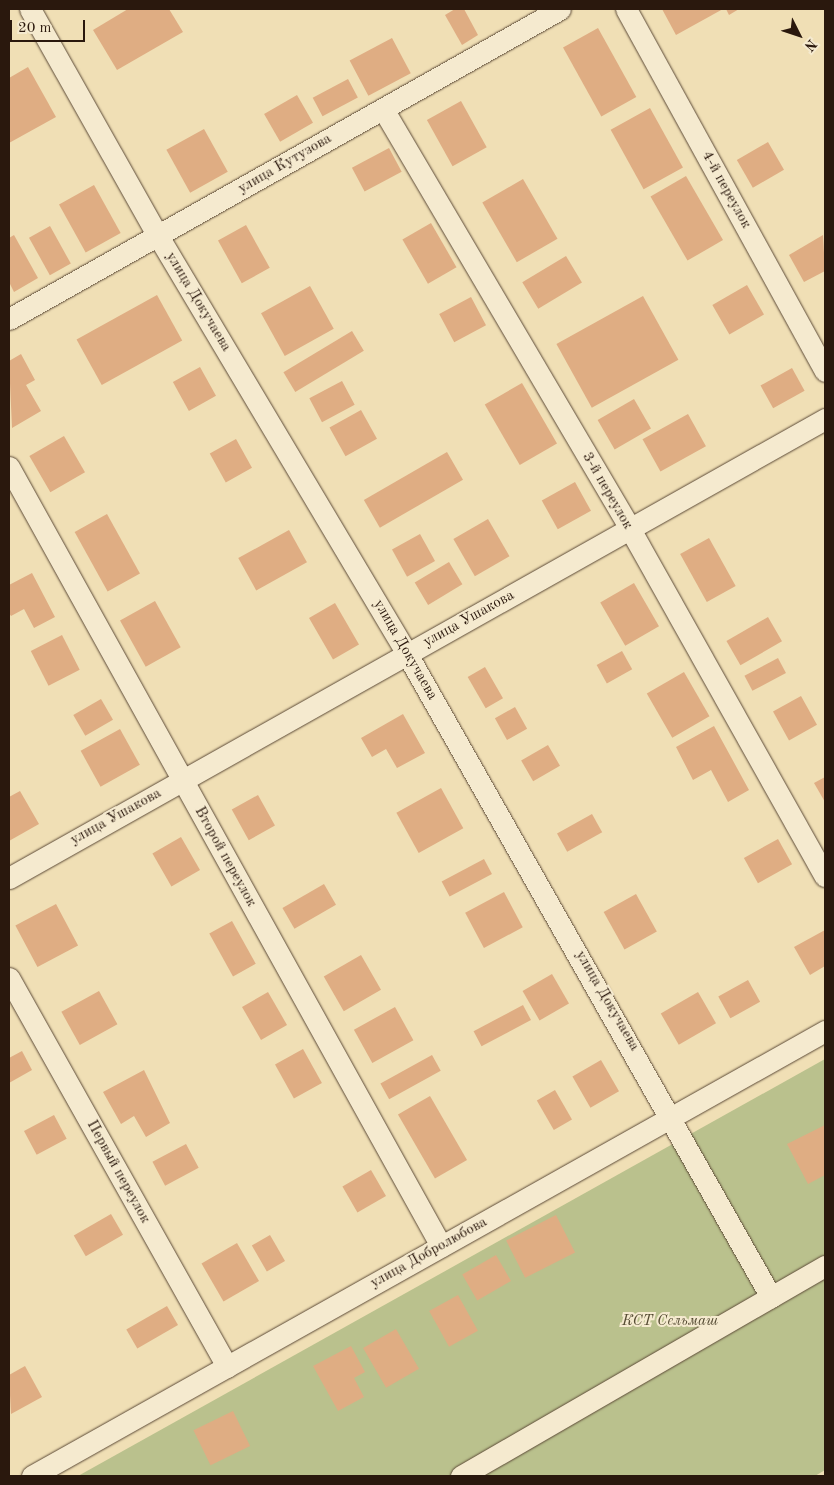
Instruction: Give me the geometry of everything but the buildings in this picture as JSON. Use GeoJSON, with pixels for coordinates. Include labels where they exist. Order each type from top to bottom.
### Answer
{"type":"FeatureCollection","features":[{"type":"Feature","properties":{"kind":"street","name":"улица Докучаева"},"geometry":{"type":"LineString","coordinates":[[30,9],[158,236],[407,654],[672,1116],[772,1297]]}},
{"type":"Feature","properties":{"kind":"street","name":"улица Кутузова"},"geometry":{"type":"LineString","coordinates":[[9,319],[560,9]]}},
{"type":"Feature","properties":{"kind":"street","name":"4-й переулок"},"geometry":{"type":"LineString","coordinates":[[626,9],[825,371]]}},
{"type":"Feature","properties":{"kind":"street","name":"3-й переулок"},"geometry":{"type":"LineString","coordinates":[[383,109],[630,529],[825,876]]}},
{"type":"Feature","properties":{"kind":"street","name":"улица Ушакова"},"geometry":{"type":"LineString","coordinates":[[9,878],[825,419]]}},
{"type":"Feature","properties":{"kind":"street","name":"Второй переулок"},"geometry":{"type":"LineString","coordinates":[[9,467],[441,1246]]}},
{"type":"Feature","properties":{"kind":"street","name":"Первый переулок"},"geometry":{"type":"LineString","coordinates":[[9,978],[227,1367]]}},
{"type":"Feature","properties":{"kind":"street","name":"улица Добролюбова"},"geometry":{"type":"LineString","coordinates":[[32,1476],[825,1031]]}},
{"type":"Feature","properties":{"kind":"street"},"geometry":{"type":"LineString","coordinates":[[462,1476],[825,1266]]}},
{"type":"Feature","properties":{"kind":"green space","name":"КСТ Сельмаш"},"geometry":{"type":"Polygon","coordinates":[[[825,1059],[825,1470],[815,1476],[78,1476],[825,1059]]]}}]}
